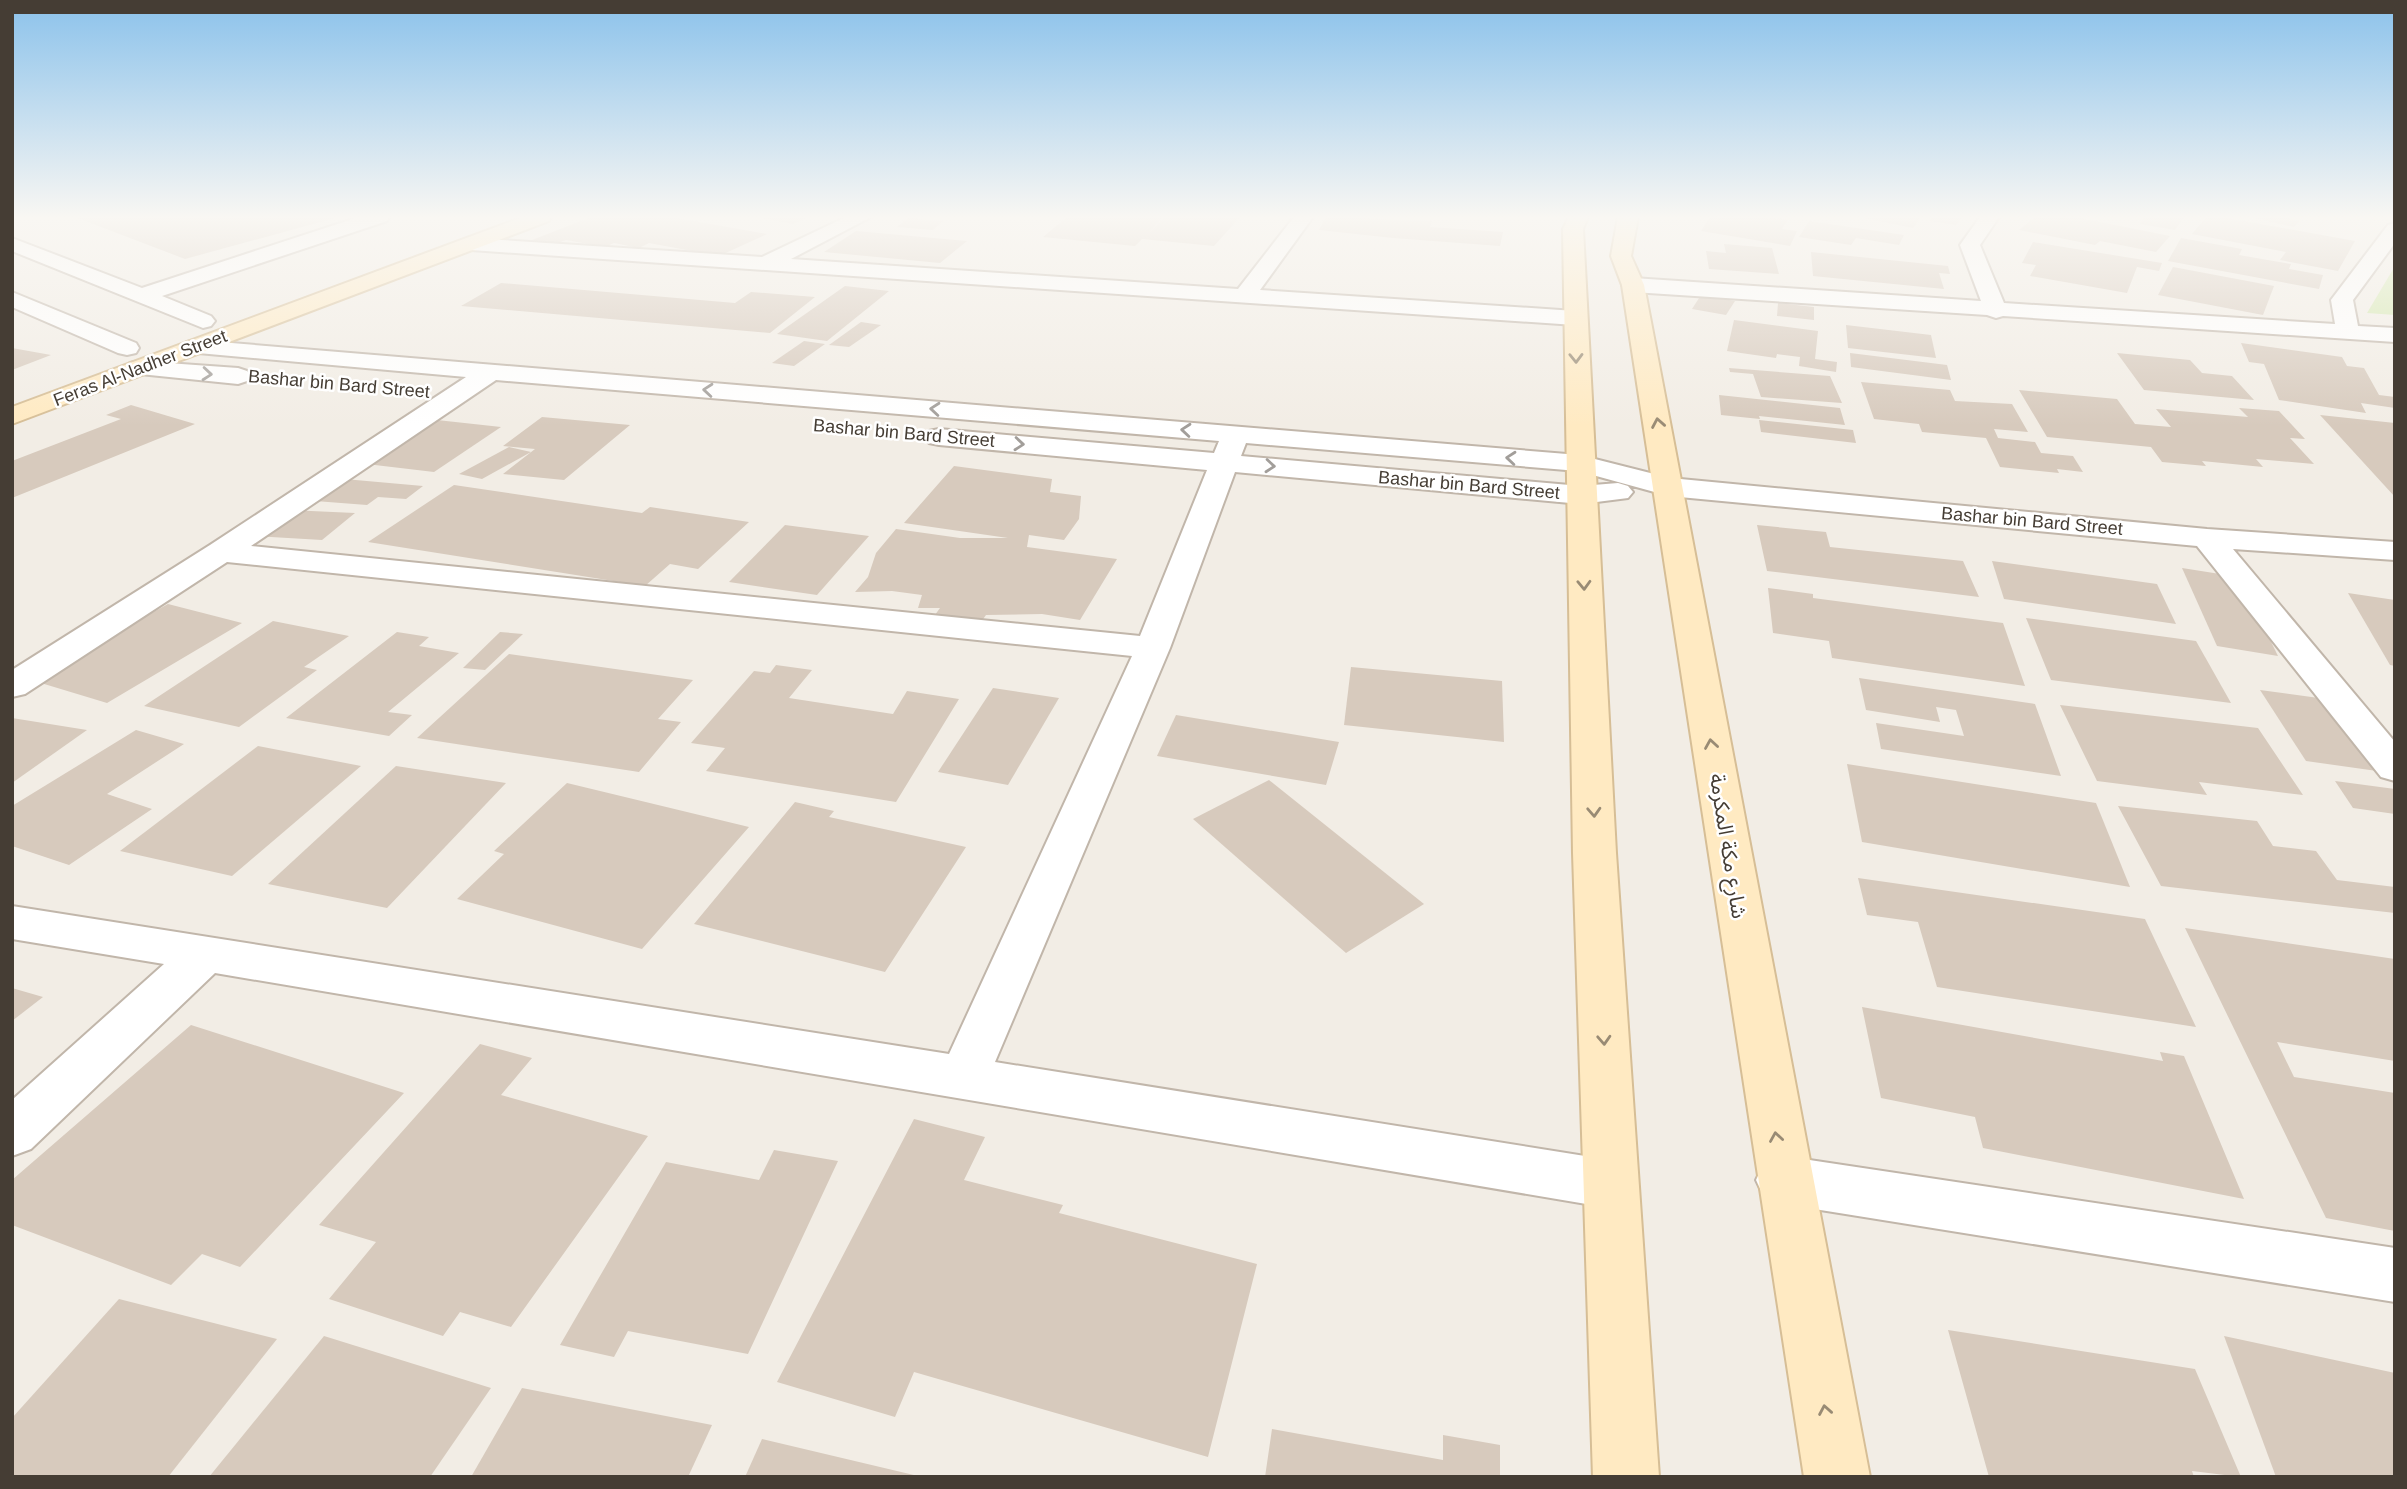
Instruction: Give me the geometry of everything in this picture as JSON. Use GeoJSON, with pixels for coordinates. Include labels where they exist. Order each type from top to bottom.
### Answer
{"type":"FeatureCollection","features":[{"type":"Feature","properties":{"kind":"main road","name":"Feras Al-Nadher Street"},"geometry":{"type":"LineString","coordinates":[[166,334],[298,286]]}},
{"type":"Feature","properties":{"kind":"main road","name":"Feras Al-Nadher Street"},"geometry":{"type":"LineString","coordinates":[[102,357],[195,347],[357,286]]}},
{"type":"Feature","properties":{"kind":"main road"},"geometry":{"type":"LineString","coordinates":[[1574,286],[1610,1184],[1626,1477]]}},
{"type":"Feature","properties":{"kind":"main road","name":"شارع مكة المكرمة"},"geometry":{"type":"LineString","coordinates":[[1633,286],[1669,487],[1783,1180],[1837,1477]]}},
{"type":"Feature","properties":{"kind":"main road","name":"Feras Al-Nadher Street"},"geometry":{"type":"LineString","coordinates":[[12,416],[136,353]]}},
{"type":"Feature","properties":{"kind":"street"},"geometry":{"type":"LineString","coordinates":[[117,286],[203,321]]}},
{"type":"Feature","properties":{"kind":"street"},"geometry":{"type":"LineString","coordinates":[[141,296],[170,286]]}},
{"type":"Feature","properties":{"kind":"street"},"geometry":{"type":"LineString","coordinates":[[1102,286],[1575,318]]}},
{"type":"Feature","properties":{"kind":"street"},"geometry":{"type":"LineString","coordinates":[[1244,296],[1251,286]]}},
{"type":"Feature","properties":{"kind":"street"},"geometry":{"type":"LineString","coordinates":[[1654,286],[1996,311],[2395,335]]}},
{"type":"Feature","properties":{"kind":"street"},"geometry":{"type":"LineString","coordinates":[[1986,286],[1996,311]]}},
{"type":"Feature","properties":{"kind":"street"},"geometry":{"type":"LineString","coordinates":[[2348,332],[2342,300],[2352,286]]}},
{"type":"Feature","properties":{"kind":"street","name":"Bashar bin Bard Street"},"geometry":{"type":"LineString","coordinates":[[12,299],[136,353],[459,394],[668,412]]}},
{"type":"Feature","properties":{"kind":"street","name":"Bashar bin Bard Street"},"geometry":{"type":"LineString","coordinates":[[195,347],[491,372],[1230,448],[2207,538],[2395,551]]}},
{"type":"Feature","properties":{"kind":"street"},"geometry":{"type":"LineString","coordinates":[[12,686],[221,552],[491,372]]}},
{"type":"Feature","properties":{"kind":"street","name":"Bashar bin Bard Street"},"geometry":{"type":"LineString","coordinates":[[918,435],[1230,448]]}},
{"type":"Feature","properties":{"kind":"street"},"geometry":{"type":"LineString","coordinates":[[963,1078],[1153,648],[1230,448]]}},
{"type":"Feature","properties":{"kind":"street"},"geometry":{"type":"LineString","coordinates":[[2207,538],[2395,768]]}},
{"type":"Feature","properties":{"kind":"street"},"geometry":{"type":"LineString","coordinates":[[221,552],[1153,648]]}},
{"type":"Feature","properties":{"kind":"street"},"geometry":{"type":"LineString","coordinates":[[12,922],[1610,1184]]}},
{"type":"Feature","properties":{"kind":"street"},"geometry":{"type":"LineString","coordinates":[[12,1133],[206,953]]}},
{"type":"Feature","properties":{"kind":"street"},"geometry":{"type":"LineString","coordinates":[[1783,1180],[2395,1275]]}},
{"type":"Feature","properties":{"kind":"green space"},"geometry":{"type":"Polygon","coordinates":[[[2383,286],[2395,286],[2395,315],[2367,313],[2383,286]]]}},
{"type":"Feature","properties":{"kind":"building"},"geometry":{"type":"Polygon","coordinates":[[[495,286],[542,286],[735,303],[751,292],[815,297],[770,333],[461,306],[495,286]]]}},
{"type":"Feature","properties":{"kind":"building"},"geometry":{"type":"Polygon","coordinates":[[[844,286],[889,291],[827,341],[777,334],[844,286]]]}},
{"type":"Feature","properties":{"kind":"building"},"geometry":{"type":"Polygon","coordinates":[[[1919,286],[1943,286],[1944,289],[1919,286]]]}},
{"type":"Feature","properties":{"kind":"building"},"geometry":{"type":"Polygon","coordinates":[[[2090,286],[2130,286],[2127,293],[2090,286]]]}},
{"type":"Feature","properties":{"kind":"building"},"geometry":{"type":"Polygon","coordinates":[[[2163,286],[2274,286],[2263,315],[2158,295],[2163,286]]]}},
{"type":"Feature","properties":{"kind":"building"},"geometry":{"type":"Polygon","coordinates":[[[1701,295],[1735,301],[1726,315],[1692,309],[1701,295]]]}},
{"type":"Feature","properties":{"kind":"building"},"geometry":{"type":"Polygon","coordinates":[[[1778,303],[1814,307],[1814,320],[1777,316],[1778,303]]]}},
{"type":"Feature","properties":{"kind":"building"},"geometry":{"type":"Polygon","coordinates":[[[1734,320],[1818,331],[1815,359],[1837,362],[1836,372],[1799,366],[1800,357],[1777,354],[1776,358],[1727,351],[1734,320]]]}},
{"type":"Feature","properties":{"kind":"building"},"geometry":{"type":"Polygon","coordinates":[[[861,322],[881,325],[849,347],[829,345],[861,322]]]}},
{"type":"Feature","properties":{"kind":"building"},"geometry":{"type":"Polygon","coordinates":[[[1846,325],[1931,335],[1936,358],[1848,348],[1846,325]]]}},
{"type":"Feature","properties":{"kind":"building"},"geometry":{"type":"Polygon","coordinates":[[[804,341],[825,344],[794,366],[772,363],[804,341]]]}},
{"type":"Feature","properties":{"kind":"building"},"geometry":{"type":"Polygon","coordinates":[[[2241,343],[2342,357],[2347,366],[2364,368],[2379,395],[2395,397],[2395,408],[2361,403],[2366,413],[2279,400],[2264,364],[2249,362],[2241,343]]]}},
{"type":"Feature","properties":{"kind":"building"},"geometry":{"type":"Polygon","coordinates":[[[12,348],[51,355],[12,370],[12,348]]]}},
{"type":"Feature","properties":{"kind":"building"},"geometry":{"type":"Polygon","coordinates":[[[1850,353],[1947,365],[1951,380],[1851,367],[1850,353]]]}},
{"type":"Feature","properties":{"kind":"building"},"geometry":{"type":"Polygon","coordinates":[[[2117,353],[2190,360],[2202,373],[2232,376],[2254,400],[2144,390],[2117,353]]]}},
{"type":"Feature","properties":{"kind":"building"},"geometry":{"type":"Polygon","coordinates":[[[1729,368],[1830,376],[1842,403],[1761,397],[1753,374],[1730,372],[1729,368]]]}},
{"type":"Feature","properties":{"kind":"building"},"geometry":{"type":"Polygon","coordinates":[[[1861,382],[1950,390],[1955,401],[2012,404],[2028,432],[1994,429],[1998,438],[2035,442],[2041,453],[2073,456],[2083,472],[2057,469],[2059,473],[2000,467],[1986,438],[1922,432],[1919,424],[1874,419],[1861,382]]]}},
{"type":"Feature","properties":{"kind":"building"},"geometry":{"type":"Polygon","coordinates":[[[2019,390],[2117,399],[2135,424],[2171,427],[2156,409],[2248,417],[2239,408],[2279,411],[2305,439],[2290,438],[2314,464],[2256,459],[2263,467],[2202,461],[2206,466],[2162,462],[2151,447],[2047,437],[2019,390]]]}},
{"type":"Feature","properties":{"kind":"building"},"geometry":{"type":"Polygon","coordinates":[[[1719,395],[1840,408],[1845,425],[1721,415],[1719,395]]]}},
{"type":"Feature","properties":{"kind":"building"},"geometry":{"type":"Polygon","coordinates":[[[131,405],[195,424],[12,498],[12,461],[121,419],[106,415],[131,405]]]}},
{"type":"Feature","properties":{"kind":"building"},"geometry":{"type":"Polygon","coordinates":[[[2320,415],[2395,423],[2395,497],[2320,415]]]}},
{"type":"Feature","properties":{"kind":"building"},"geometry":{"type":"Polygon","coordinates":[[[542,417],[630,425],[564,480],[503,474],[535,449],[503,446],[542,417]]]}},
{"type":"Feature","properties":{"kind":"building"},"geometry":{"type":"Polygon","coordinates":[[[428,419],[501,427],[434,472],[358,463],[428,419]]]}},
{"type":"Feature","properties":{"kind":"building"},"geometry":{"type":"Polygon","coordinates":[[[1759,420],[1853,430],[1856,443],[1761,432],[1759,420]]]}},
{"type":"Feature","properties":{"kind":"building"},"geometry":{"type":"Polygon","coordinates":[[[509,447],[531,452],[482,479],[459,474],[509,447]]]}},
{"type":"Feature","properties":{"kind":"building"},"geometry":{"type":"Polygon","coordinates":[[[954,466],[1052,479],[1050,492],[1081,496],[1079,519],[1064,540],[1029,535],[1027,547],[1117,559],[1080,620],[1042,614],[986,615],[978,626],[932,619],[940,608],[918,608],[922,595],[892,591],[855,592],[868,577],[876,553],[896,529],[960,538],[1008,538],[904,523],[954,466]]]}},
{"type":"Feature","properties":{"kind":"building"},"geometry":{"type":"Polygon","coordinates":[[[333,478],[423,486],[406,499],[378,497],[367,505],[302,500],[333,478]]]}},
{"type":"Feature","properties":{"kind":"building"},"geometry":{"type":"Polygon","coordinates":[[[454,485],[642,513],[650,507],[749,522],[698,569],[670,564],[645,586],[368,542],[454,485]]]}},
{"type":"Feature","properties":{"kind":"building"},"geometry":{"type":"Polygon","coordinates":[[[289,510],[355,513],[322,540],[254,536],[289,510]]]}},
{"type":"Feature","properties":{"kind":"building"},"geometry":{"type":"Polygon","coordinates":[[[785,525],[869,536],[817,595],[729,582],[785,525]]]}},
{"type":"Feature","properties":{"kind":"building"},"geometry":{"type":"Polygon","coordinates":[[[1757,525],[1826,532],[1830,547],[1963,561],[1979,597],[1767,571],[1757,525]]]}},
{"type":"Feature","properties":{"kind":"building"},"geometry":{"type":"Polygon","coordinates":[[[1992,561],[2157,584],[2176,624],[2004,599],[1992,561]]]}},
{"type":"Feature","properties":{"kind":"building"},"geometry":{"type":"Polygon","coordinates":[[[2182,568],[2239,577],[2278,656],[2217,646],[2182,568]]]}},
{"type":"Feature","properties":{"kind":"building"},"geometry":{"type":"Polygon","coordinates":[[[1768,588],[1813,594],[1813,598],[2003,623],[2025,686],[1832,658],[1829,641],[1773,633],[1768,588]]]}},
{"type":"Feature","properties":{"kind":"building"},"geometry":{"type":"Polygon","coordinates":[[[2348,593],[2395,600],[2395,666],[2390,665],[2348,593]]]}},
{"type":"Feature","properties":{"kind":"building"},"geometry":{"type":"Polygon","coordinates":[[[168,604],[242,623],[107,703],[31,680],[168,604]]]}},
{"type":"Feature","properties":{"kind":"building"},"geometry":{"type":"Polygon","coordinates":[[[2026,618],[2196,641],[2231,703],[2051,680],[2026,618]]]}},
{"type":"Feature","properties":{"kind":"building"},"geometry":{"type":"Polygon","coordinates":[[[273,621],[349,636],[304,667],[317,670],[239,727],[144,706],[273,621]]]}},
{"type":"Feature","properties":{"kind":"building"},"geometry":{"type":"Polygon","coordinates":[[[397,632],[429,637],[419,646],[459,653],[388,712],[412,715],[389,736],[286,718],[397,632]]]}},
{"type":"Feature","properties":{"kind":"building"},"geometry":{"type":"Polygon","coordinates":[[[500,632],[523,634],[485,670],[463,668],[500,632]]]}},
{"type":"Feature","properties":{"kind":"building"},"geometry":{"type":"Polygon","coordinates":[[[509,654],[693,680],[658,719],[681,722],[639,772],[417,738],[509,654]]]}},
{"type":"Feature","properties":{"kind":"building"},"geometry":{"type":"Polygon","coordinates":[[[776,665],[812,670],[789,698],[893,714],[907,691],[959,699],[896,802],[706,771],[725,748],[691,743],[754,671],[770,673],[776,665]]]}},
{"type":"Feature","properties":{"kind":"building"},"geometry":{"type":"Polygon","coordinates":[[[1351,667],[1502,681],[1504,742],[1344,725],[1351,667]]]}},
{"type":"Feature","properties":{"kind":"building"},"geometry":{"type":"Polygon","coordinates":[[[1859,678],[2035,704],[2061,776],[1881,749],[1876,723],[1964,736],[1956,710],[1936,707],[1940,722],[1866,710],[1859,678]]]}},
{"type":"Feature","properties":{"kind":"building"},"geometry":{"type":"Polygon","coordinates":[[[993,688],[1059,698],[1008,785],[938,772],[993,688]]]}},
{"type":"Feature","properties":{"kind":"building"},"geometry":{"type":"Polygon","coordinates":[[[2260,690],[2326,699],[2377,771],[2306,761],[2260,690]]]}},
{"type":"Feature","properties":{"kind":"building"},"geometry":{"type":"Polygon","coordinates":[[[2060,705],[2258,728],[2303,795],[2199,782],[2207,795],[2097,781],[2060,705]]]}},
{"type":"Feature","properties":{"kind":"building"},"geometry":{"type":"Polygon","coordinates":[[[1176,715],[1339,742],[1326,785],[1157,756],[1176,715]]]}},
{"type":"Feature","properties":{"kind":"building"},"geometry":{"type":"Polygon","coordinates":[[[12,718],[87,730],[12,783],[12,718]]]}},
{"type":"Feature","properties":{"kind":"building"},"geometry":{"type":"Polygon","coordinates":[[[136,730],[184,744],[107,794],[152,809],[69,865],[12,846],[12,806],[136,730]]]}},
{"type":"Feature","properties":{"kind":"building"},"geometry":{"type":"Polygon","coordinates":[[[258,746],[361,766],[232,876],[120,851],[258,746]]]}},
{"type":"Feature","properties":{"kind":"building"},"geometry":{"type":"Polygon","coordinates":[[[1847,764],[2096,803],[2130,887],[1862,842],[1847,764]]]}},
{"type":"Feature","properties":{"kind":"building"},"geometry":{"type":"Polygon","coordinates":[[[396,766],[506,783],[387,908],[268,884],[396,766]]]}},
{"type":"Feature","properties":{"kind":"building"},"geometry":{"type":"Polygon","coordinates":[[[1269,780],[1424,904],[1346,953],[1193,819],[1269,780]]]}},
{"type":"Feature","properties":{"kind":"building"},"geometry":{"type":"Polygon","coordinates":[[[2335,781],[2395,789],[2395,814],[2353,808],[2335,781]]]}},
{"type":"Feature","properties":{"kind":"building"},"geometry":{"type":"Polygon","coordinates":[[[567,783],[749,827],[642,949],[457,899],[504,854],[494,851],[567,783]]]}},
{"type":"Feature","properties":{"kind":"building"},"geometry":{"type":"Polygon","coordinates":[[[795,802],[834,811],[829,817],[966,847],[885,972],[694,924],[795,802]]]}},
{"type":"Feature","properties":{"kind":"building"},"geometry":{"type":"Polygon","coordinates":[[[2118,806],[2257,821],[2273,846],[2316,851],[2337,880],[2395,887],[2395,913],[2161,886],[2118,806]]]}},
{"type":"Feature","properties":{"kind":"building"},"geometry":{"type":"Polygon","coordinates":[[[1858,878],[2145,919],[2196,1027],[1937,987],[1918,922],[1867,915],[1858,878]]]}},
{"type":"Feature","properties":{"kind":"building"},"geometry":{"type":"Polygon","coordinates":[[[2185,928],[2395,959],[2395,1061],[2277,1042],[2294,1077],[2395,1093],[2395,1231],[2326,1218],[2185,928]]]}},
{"type":"Feature","properties":{"kind":"building"},"geometry":{"type":"Polygon","coordinates":[[[12,988],[43,997],[12,1021],[12,988]]]}},
{"type":"Feature","properties":{"kind":"building"},"geometry":{"type":"Polygon","coordinates":[[[1862,1007],[2163,1061],[2160,1052],[2184,1056],[2244,1199],[1983,1148],[1975,1117],[1881,1098],[1862,1007]]]}},
{"type":"Feature","properties":{"kind":"building"},"geometry":{"type":"Polygon","coordinates":[[[191,1025],[404,1093],[240,1267],[202,1254],[171,1285],[12,1225],[12,1180],[191,1025]]]}},
{"type":"Feature","properties":{"kind":"building"},"geometry":{"type":"Polygon","coordinates":[[[480,1044],[532,1058],[501,1095],[648,1136],[511,1327],[460,1312],[443,1336],[329,1299],[376,1242],[319,1225],[480,1044]]]}},
{"type":"Feature","properties":{"kind":"building"},"geometry":{"type":"Polygon","coordinates":[[[914,1119],[985,1137],[964,1180],[1063,1205],[1059,1213],[1257,1264],[1208,1457],[914,1372],[895,1417],[777,1382],[914,1119]]]}},
{"type":"Feature","properties":{"kind":"building"},"geometry":{"type":"Polygon","coordinates":[[[774,1150],[838,1161],[748,1354],[628,1331],[614,1357],[560,1345],[666,1162],[759,1180],[774,1150]]]}},
{"type":"Feature","properties":{"kind":"building"},"geometry":{"type":"Polygon","coordinates":[[[119,1299],[277,1339],[168,1477],[12,1477],[12,1418],[119,1299]]]}},
{"type":"Feature","properties":{"kind":"building"},"geometry":{"type":"Polygon","coordinates":[[[1948,1330],[2195,1369],[2241,1477],[2192,1471],[2194,1477],[1989,1477],[1948,1330]]]}},
{"type":"Feature","properties":{"kind":"building"},"geometry":{"type":"Polygon","coordinates":[[[324,1336],[491,1388],[430,1477],[209,1477],[324,1336]]]}},
{"type":"Feature","properties":{"kind":"building"},"geometry":{"type":"Polygon","coordinates":[[[2224,1336],[2395,1373],[2395,1477],[2276,1477],[2224,1336]]]}},
{"type":"Feature","properties":{"kind":"building"},"geometry":{"type":"Polygon","coordinates":[[[522,1388],[712,1425],[688,1477],[471,1477],[522,1388]]]}},
{"type":"Feature","properties":{"kind":"building"},"geometry":{"type":"Polygon","coordinates":[[[1272,1429],[1443,1460],[1443,1435],[1500,1445],[1500,1477],[1265,1477],[1272,1429]]]}},
{"type":"Feature","properties":{"kind":"building"},"geometry":{"type":"Polygon","coordinates":[[[762,1439],[918,1476],[918,1477],[745,1477],[762,1439]]]}}]}
